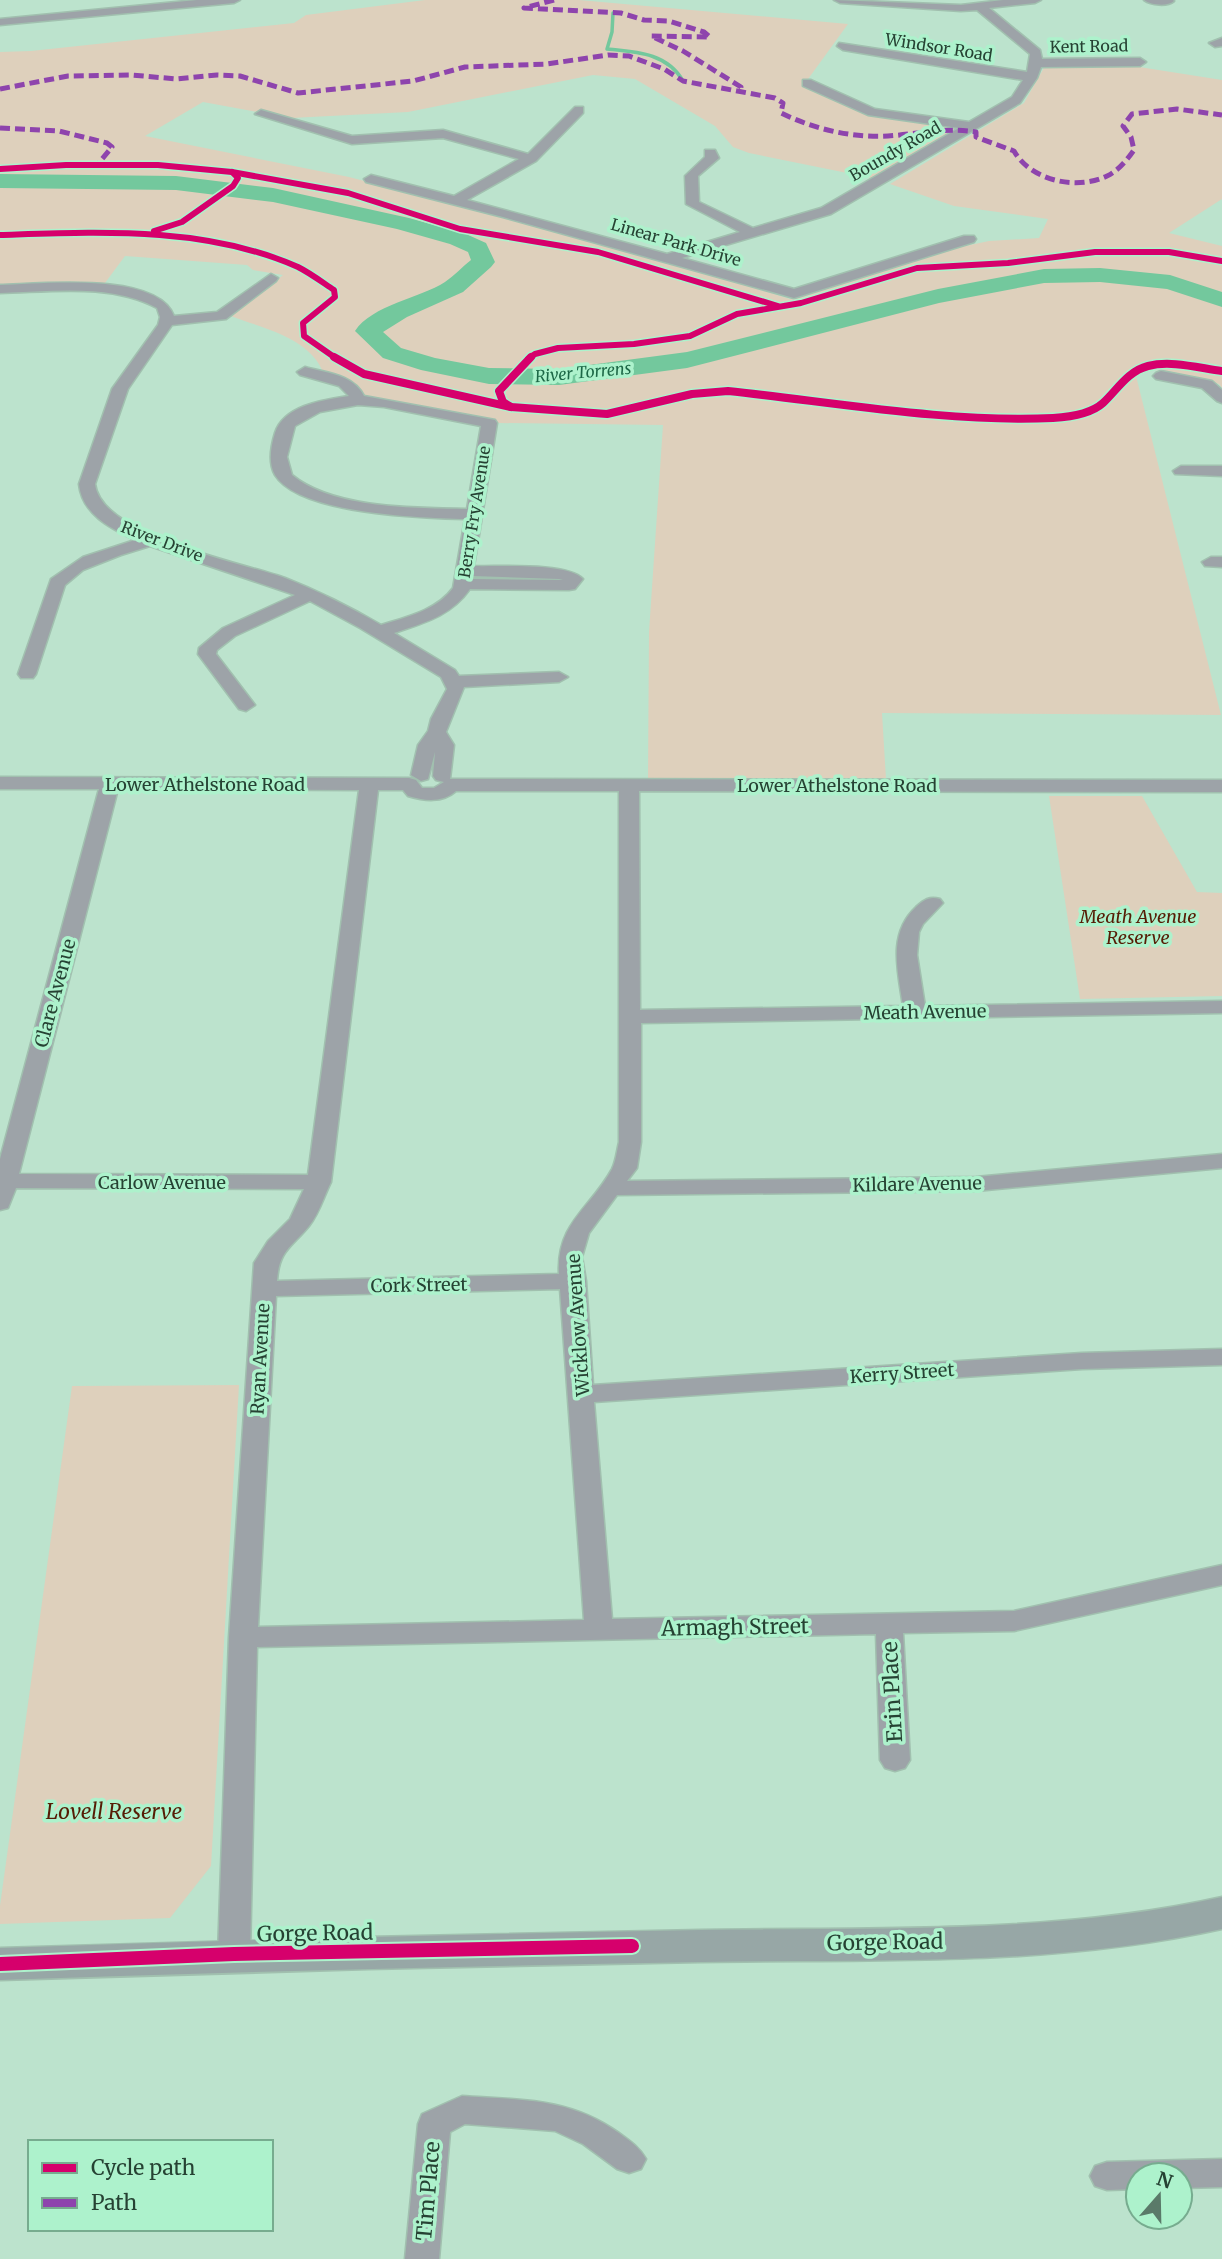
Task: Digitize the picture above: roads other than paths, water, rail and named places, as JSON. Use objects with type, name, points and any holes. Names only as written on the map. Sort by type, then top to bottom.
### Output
[{"type":"main road","name":"Gorge Road","points":[[0,1964],[234,1954],[1007,1941],[1159,1927],[1222,1913]]},
{"type":"street","points":[[0,22],[233,0]]},
{"type":"street","points":[[840,0],[931,8],[982,8],[1035,0]]},
{"type":"street","points":[[1150,0],[1168,1]]},
{"type":"street","points":[[982,8],[1036,53],[1037,62]]},
{"type":"street","name":"Windsor Road","points":[[843,46],[1031,78]]},
{"type":"street","name":"Kent Road","points":[[1037,62],[1140,62]]},
{"type":"street","name":"Boundy Road","points":[[669,258],[826,211],[1016,100],[1031,78],[1037,62]]},
{"type":"street","points":[[807,83],[850,104],[872,111],[971,126]]},
{"type":"street","points":[[455,201],[531,158],[579,110]]},
{"type":"street","points":[[261,114],[352,140],[443,134],[461,137],[501,152],[531,158]]},
{"type":"street","points":[[710,153],[712,158],[692,172],[689,180],[693,204],[752,233]]},
{"type":"street","name":"Linear Park Drive","points":[[371,179],[669,258],[793,294],[970,239]]},
{"type":"street","points":[[0,289],[126,292],[157,302],[166,312],[166,321],[221,316],[271,278]]},
{"type":"street","name":"River Drive","points":[[166,321],[120,388],[87,484],[87,496],[97,510],[126,529],[153,540],[280,582],[309,595],[379,632],[449,674],[455,682]]},
{"type":"street","points":[[305,372],[350,386],[357,394],[358,400],[322,407],[290,421],[285,428],[277,461],[286,480],[311,492],[393,511],[472,514]]},
{"type":"street","points":[[1161,376],[1207,384],[1222,398]]},
{"type":"street","name":"Berry Fry Avenue","points":[[358,400],[384,402],[489,423],[463,577],[457,596],[442,608],[379,632]]},
{"type":"street","points":[[1181,471],[1222,471]]},
{"type":"street","points":[[27,674],[57,583],[65,574],[88,562],[153,540]]},
{"type":"street","points":[[562,573],[573,579],[569,585],[558,586],[463,577],[562,573]]},
{"type":"street","points":[[247,705],[207,654],[208,648],[229,632],[309,595]]},
{"type":"street","points":[[415,779],[428,745],[437,732],[440,719],[456,689],[455,682],[559,677]]},
{"type":"street","points":[[437,732],[444,745],[447,780]]},
{"type":"street","name":"Lower Athelstone Road","points":[[0,783],[369,784],[415,779],[415,792],[429,794],[445,791],[447,780],[629,785],[1222,786]]},
{"type":"street","name":"Clare Avenue","points":[[3,1192],[110,783]]},
{"type":"street","name":"Ryan Avenue","points":[[234,1954],[243,1637],[266,1263],[275,1246],[300,1222],[319,1182],[369,784]]},
{"type":"street","name":"Wicklow Avenue","points":[[599,1629],[583,1394],[570,1257],[577,1232],[625,1168],[630,1142],[629,785]]},
{"type":"street","points":[[915,1012],[907,948],[909,932],[915,920],[933,902]]},
{"type":"street","name":"Meath Avenue","points":[[629,1017],[1222,1007]]},
{"type":"street","name":"Kildare Avenue","points":[[611,1188],[976,1184],[1222,1161]]},
{"type":"street","name":"Carlow Avenue","points":[[3,1192],[319,1182]]},
{"type":"street","name":"Cork Street","points":[[264,1289],[574,1281]]},
{"type":"street","name":"Kerry Street","points":[[583,1394],[1082,1361],[1222,1357]]},
{"type":"street","name":"Armagh Street","points":[[243,1637],[1014,1621],[1222,1576]]},
{"type":"street","name":"Erin Place","points":[[888,1624],[895,1760]]},
{"type":"street","name":"Tim Place","points":[[422,2259],[434,2124],[462,2110],[558,2117],[594,2134],[629,2159]]},
{"type":"street","points":[[1194,2174],[1222,2173]]},
{"type":"waterway","points":[[613,13],[612,32],[607,49],[640,53],[660,59],[683,81]]},
{"type":"waterway","name":"River Torrens","points":[[0,181],[176,183],[273,195],[401,223],[458,239],[478,248],[483,262],[454,287],[398,312],[367,331],[392,353],[430,365],[489,376],[559,377],[687,360],[938,296],[1044,276],[1100,275],[1170,282],[1222,300]]},
{"type":"park label","name":"Meath Avenue Reserve","points":[[1138,926]]},
{"type":"park label","name":"Lovell Reserve","points":[[114,1811]]}]
